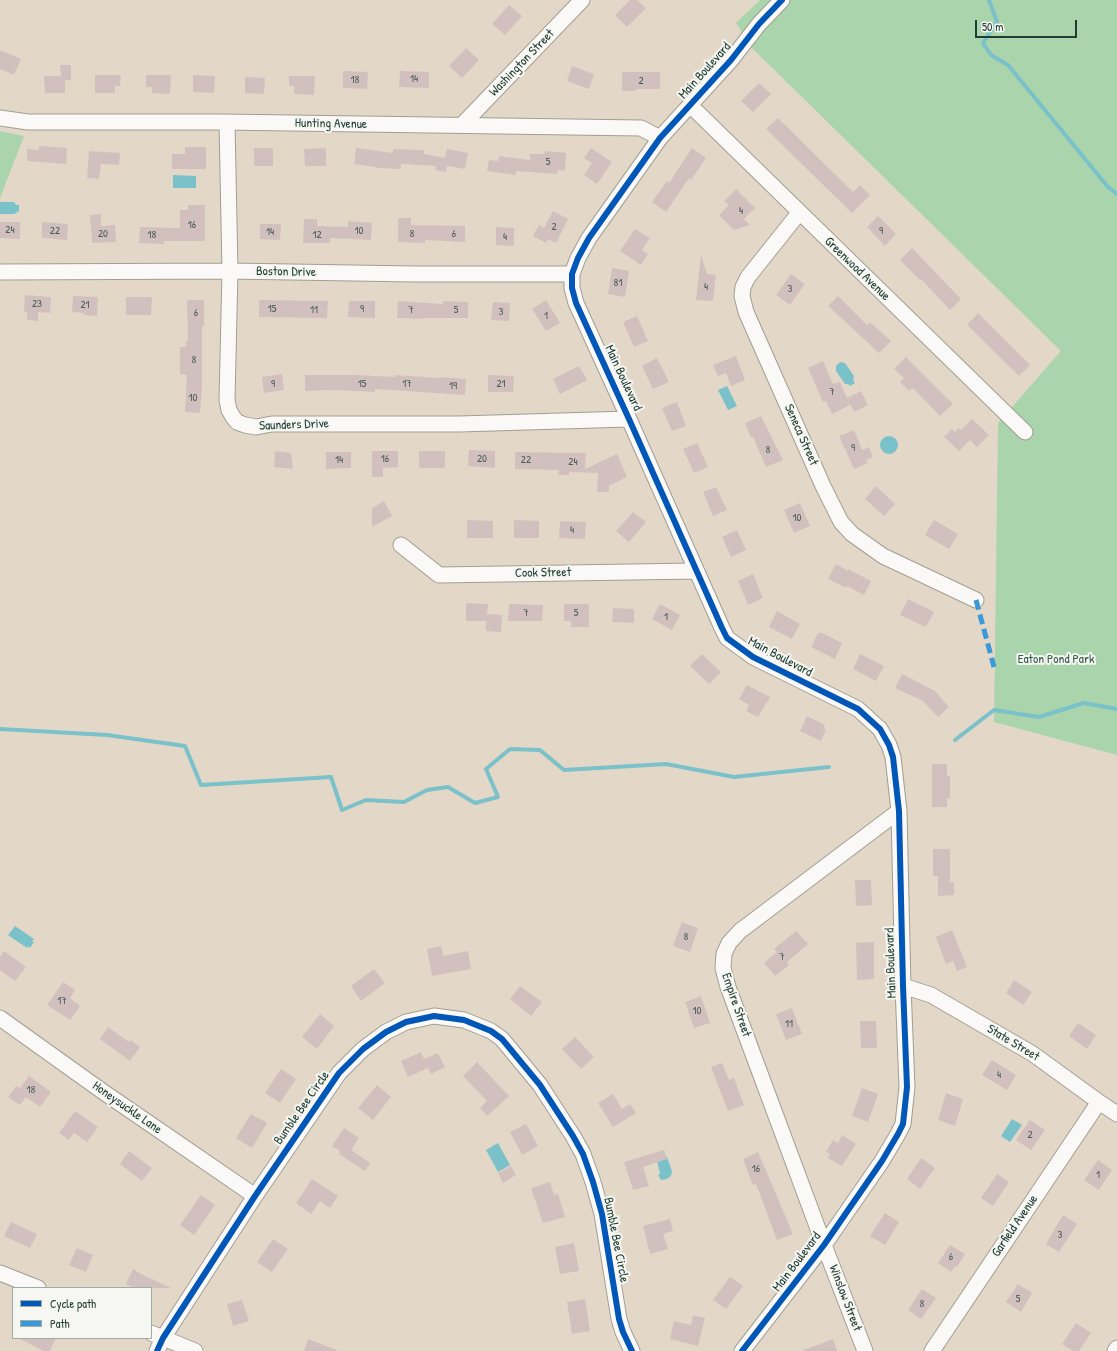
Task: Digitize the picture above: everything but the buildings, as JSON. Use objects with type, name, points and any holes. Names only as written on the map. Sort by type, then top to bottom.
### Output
[{"type":"street","name":"Washington Street","points":[[462,125],[582,0]]},
{"type":"street","name":"Main Boulevard","points":[[742,1351],[824,1245],[882,1161],[903,1124],[907,1087],[899,811],[893,757],[889,745],[880,729],[856,708],[753,657],[727,638],[576,303],[572,288],[572,274],[578,258],[589,238],[660,138],[731,60],[759,24],[782,0]]},
{"type":"street","name":"Greenwood Avenue","points":[[690,105],[1025,432]]},
{"type":"street","name":"Hunting Avenue","points":[[0,118],[28,122],[462,125],[641,128],[660,138]]},
{"type":"street","name":"Saunders Drive","points":[[227,123],[230,271],[227,400],[229,410],[237,422],[256,427],[272,424],[459,424],[629,419]]},
{"type":"street","name":"Seneca Street","points":[[799,213],[748,277],[743,288],[742,296],[746,312],[823,486],[841,522],[852,534],[883,556],[976,600]]},
{"type":"street","name":"Boston Drive","points":[[0,272],[230,271],[408,274],[572,274]]},
{"type":"street","name":"Cook Street","points":[[401,544],[439,575],[696,571]]},
{"type":"street","name":"Empire Street","points":[[824,1245],[728,987],[723,968],[724,954],[729,943],[740,931],[899,811]]},
{"type":"street","name":"State Street","points":[[903,986],[931,995],[1034,1054],[1117,1114]]},
{"type":"street","name":"Bumble Bee Circle","points":[[157,1341],[339,1073],[363,1049],[386,1032],[406,1022],[434,1016],[464,1020],[491,1031],[502,1039],[540,1085],[573,1136],[583,1154],[602,1214],[619,1319],[632,1351]]},
{"type":"street","name":"Honeysuckle Lane","points":[[0,1018],[102,1091],[255,1196]]},
{"type":"street","name":"Garfield Avenue","points":[[932,1351],[1099,1102]]},
{"type":"street","name":"Winslow Street","points":[[824,1245],[865,1351]]},
{"type":"street","points":[[0,1273],[35,1287]]},
{"type":"street","points":[[157,1341],[195,1351]]},
{"type":"green space","name":"Eaton Pond Park","points":[[760,0],[1117,0],[1117,755],[994,722],[998,423],[1061,351],[751,47],[736,23]]},
{"type":"green space","points":[[0,131],[24,136],[0,198]]},
{"type":"water","points":[[173,175],[196,176],[196,188],[173,188]]},
{"type":"water","points":[[0,202],[14,202],[16,205],[19,205],[19,211],[14,214],[0,214]]},
{"type":"water","points":[[840,362],[845,363],[854,376],[853,380],[855,383],[850,386],[845,384],[836,371],[836,366]]},
{"type":"water","points":[[727,386],[737,406],[728,410],[718,390]]},
{"type":"water","points":[[889,436],[895,439],[898,445],[895,451],[889,454],[883,451],[880,445],[883,439]]},
{"type":"water","points":[[15,926],[34,939],[32,941],[34,942],[30,948],[28,946],[27,948],[8,935]]},
{"type":"water","points":[[1012,1119],[1022,1125],[1010,1142],[1001,1136]]},
{"type":"water","points":[[498,1143],[510,1165],[498,1172],[486,1150]]},
{"type":"water","points":[[663,1155],[667,1157],[672,1171],[671,1176],[667,1179],[661,1180],[658,1175],[660,1174],[657,1160]]},
{"type":"waterway","points":[[989,0],[997,22],[983,43],[991,55],[1008,65],[1108,187],[1117,194]]},
{"type":"waterway","points":[[955,740],[994,710],[1039,717],[1084,703],[1117,709]]},
{"type":"waterway","points":[[0,729],[107,735],[185,746],[201,785],[331,777],[342,810],[366,800],[404,802],[427,790],[448,787],[475,803],[498,797],[486,769],[510,749],[540,750],[564,770],[666,764],[734,777],[829,767]]},
{"type":"marked path","points":[[976,600],[994,667]]},
{"type":"cycle path","points":[[742,1351],[824,1245],[882,1161],[903,1124],[907,1087],[899,811],[893,757],[889,745],[880,729],[858,709],[753,657],[727,638],[576,303],[572,288],[572,274],[578,258],[589,238],[660,138],[731,60],[759,24],[782,0]]},
{"type":"cycle path","points":[[157,1351],[163,1338],[255,1196],[339,1073],[363,1049],[386,1032],[406,1022],[434,1016],[464,1020],[491,1031],[502,1039],[540,1085],[573,1136],[583,1154],[602,1214],[619,1319],[632,1351]]}]
